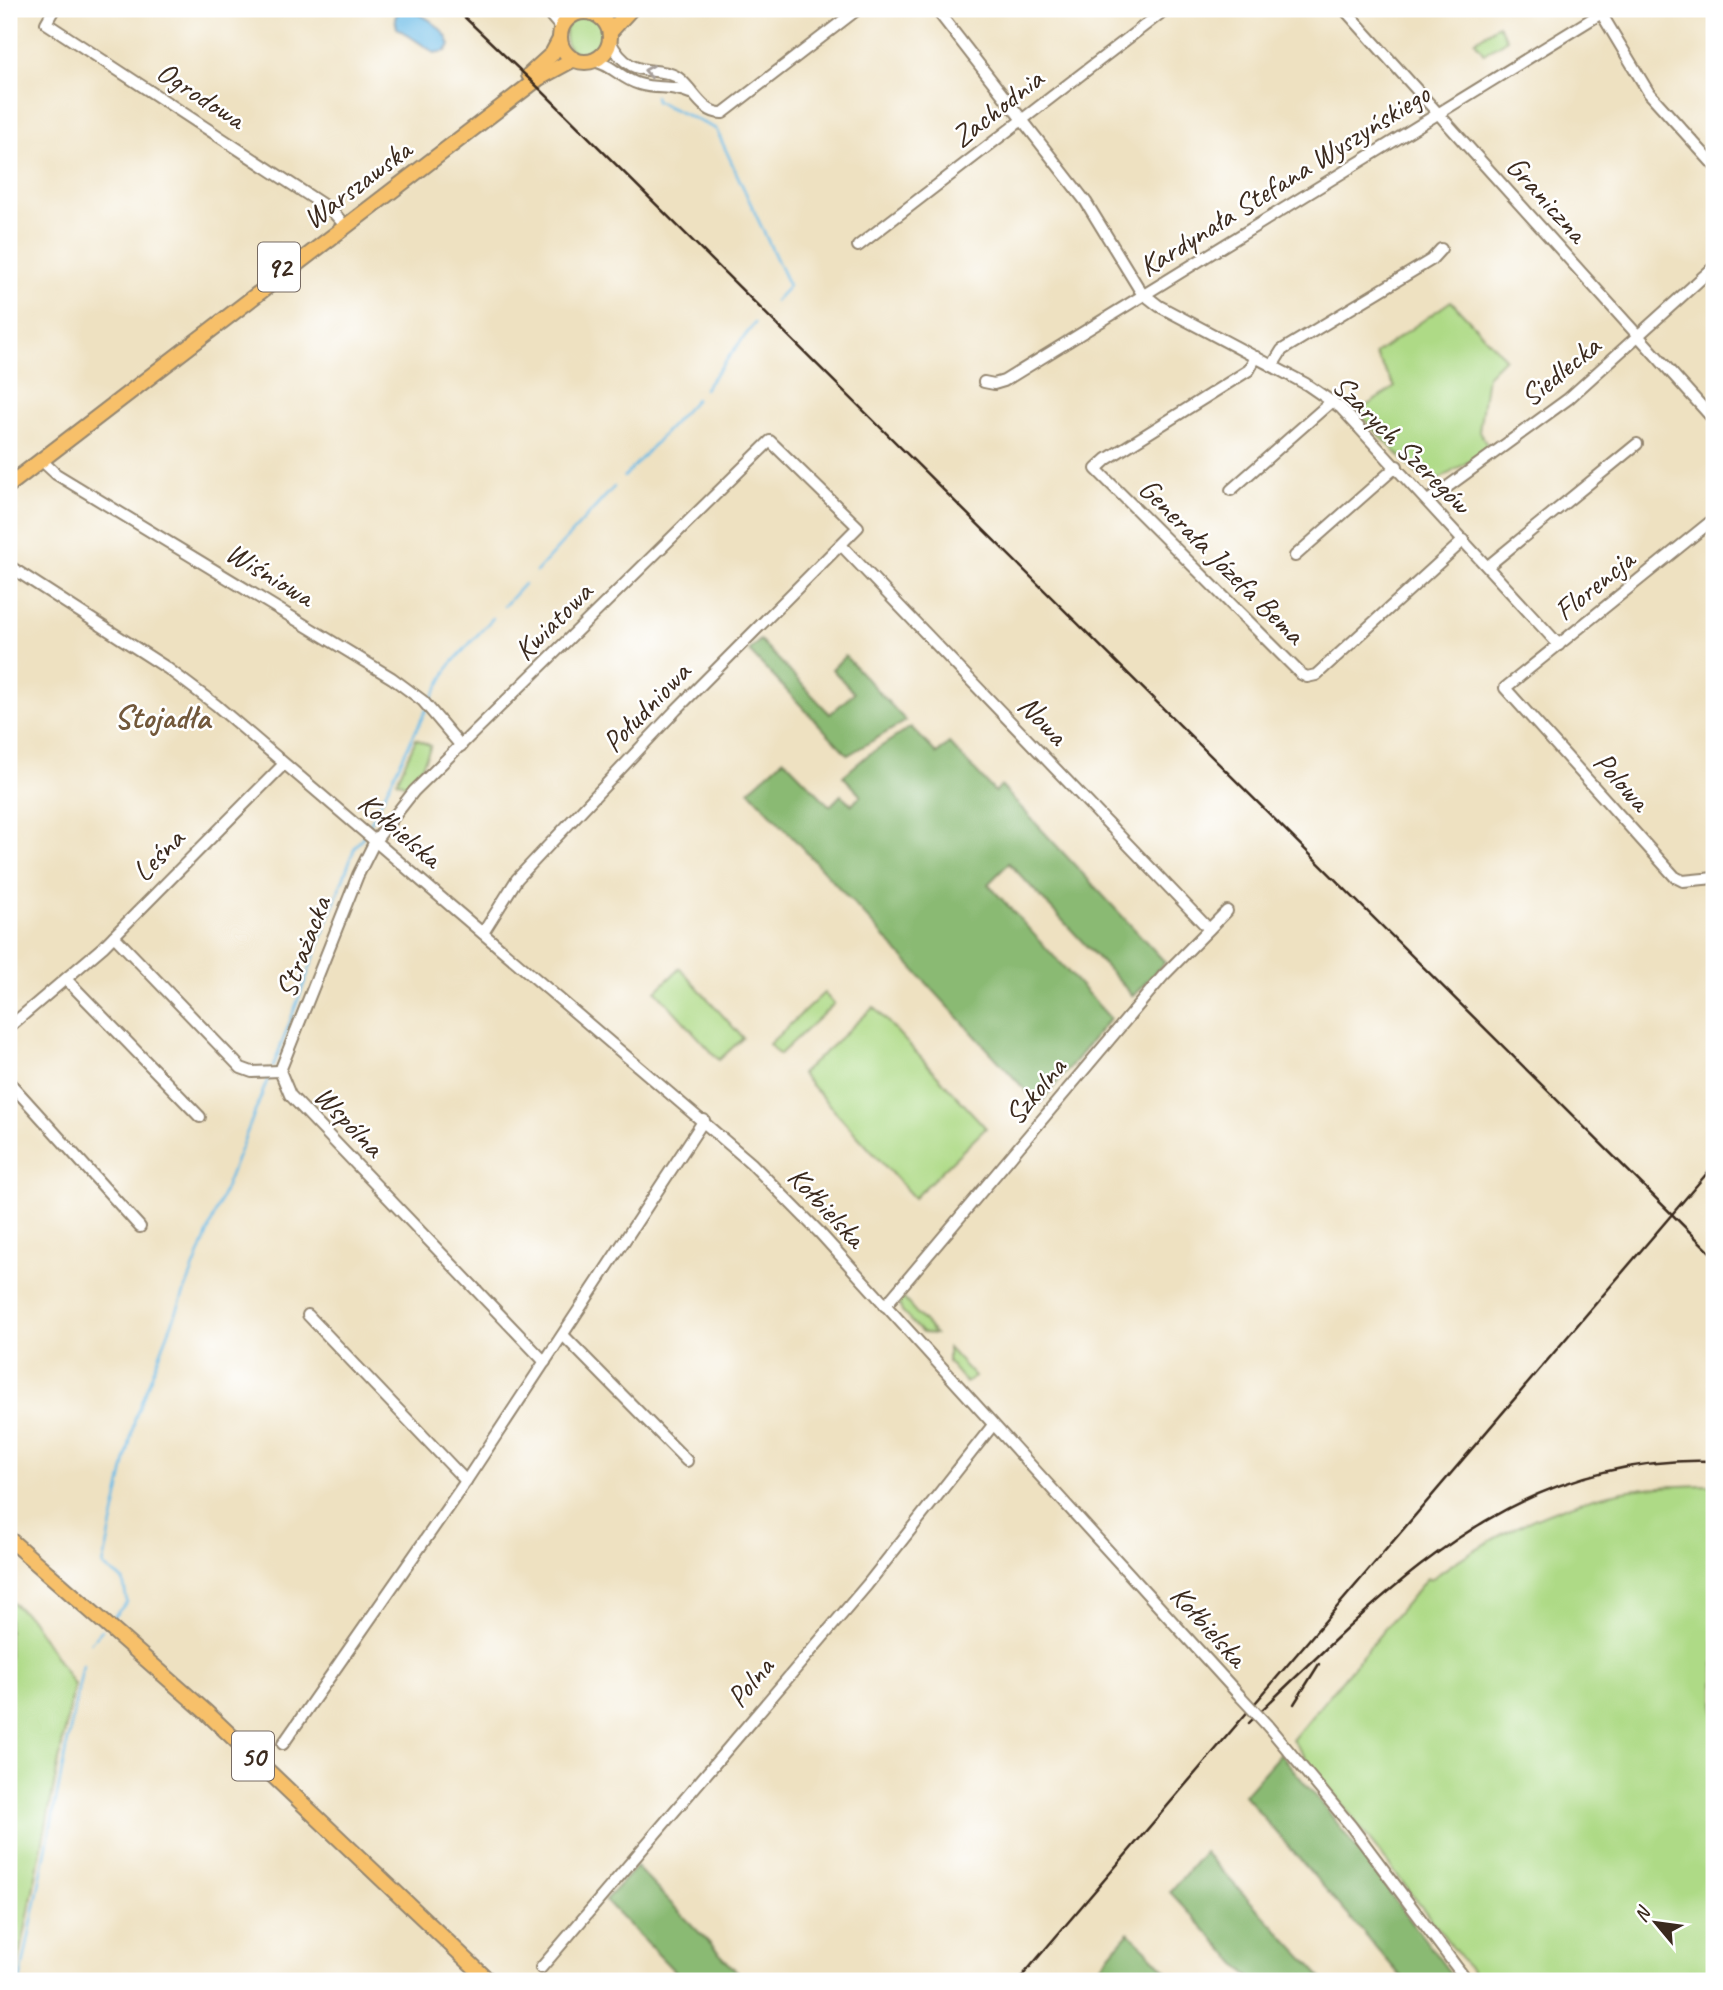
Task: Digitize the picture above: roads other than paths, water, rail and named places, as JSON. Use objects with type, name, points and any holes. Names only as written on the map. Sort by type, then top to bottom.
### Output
[{"type":"main road","name":"92","points":[[561,34],[569,12],[595,13],[611,9]]},
{"type":"main road","points":[[561,34],[565,52],[573,59],[593,61],[606,52],[610,37],[631,9]]},
{"type":"main road","points":[[595,13],[606,23],[610,37]]},
{"type":"main road","name":"Warszawska","points":[[9,475],[536,69],[552,54],[561,34]]},
{"type":"main road","name":"Warszawska","points":[[9,485],[539,78],[573,59]]},
{"type":"main road","name":"50","points":[[9,1539],[206,1712],[489,1981]]},
{"type":"street","name":"Ogrodowa","points":[[54,9],[46,23],[331,209],[340,220]]},
{"type":"street","points":[[545,9],[561,34]]},
{"type":"street","points":[[610,37],[618,54],[636,68],[678,78],[713,113],[723,113],[859,9]]},
{"type":"street","points":[[936,9],[1086,202],[1141,292],[1146,295]]},
{"type":"street","name":"Zachodnia","points":[[859,247],[1166,9]]},
{"type":"street","name":"Graniczna","points":[[1344,9],[1714,420]]},
{"type":"street","points":[[1604,11],[1649,93],[1714,165]]},
{"type":"street","name":"Kardynała Stefana Wyszyńskiego","points":[[984,382],[993,384],[1004,381],[1604,11]]},
{"type":"street","points":[[593,61],[608,65],[639,84],[675,86],[692,94]]},
{"type":"street","points":[[1272,366],[1282,350],[1431,260],[1441,249]]},
{"type":"street","name":"Siedlecka","points":[[1428,501],[1568,399],[1714,267]]},
{"type":"street","name":"Szarych Szeregów","points":[[1146,295],[1159,306],[1332,401],[1397,466],[1559,645]]},
{"type":"street","name":"Generała Józefa Bema","points":[[1256,357],[1249,370],[1107,459],[1096,469],[1301,674],[1307,677],[1316,675],[1464,540]]},
{"type":"street","points":[[1231,490],[1332,401]]},
{"type":"street","name":"Kwiatowa","points":[[369,836],[770,441],[858,527]]},
{"type":"street","points":[[1488,566],[1637,444]]},
{"type":"street","name":"Wiśniowa","points":[[41,460],[56,474],[340,644],[427,705],[461,746]]},
{"type":"street","points":[[1294,556],[1397,466]]},
{"type":"street","name":"Florencja","points":[[1504,688],[1714,519]]},
{"type":"street","name":"Południowa","points":[[484,933],[517,878],[676,710],[858,527]]},
{"type":"street","name":"Nowa","points":[[841,545],[1209,929]]},
{"type":"street","name":"Kołbielska","points":[[9,566],[167,668],[704,1120],[795,1207],[1240,1696],[1351,1826],[1467,1981]]},
{"type":"street","name":"Kołbielska","points":[[12,576],[36,585]]},
{"type":"street","name":"Polowa","points":[[1504,688],[1675,877],[1683,881],[1714,878]]},
{"type":"street","name":"Leśna","points":[[9,1027],[114,936],[284,764]]},
{"type":"street","name":"Strażacka","points":[[275,1071],[358,875],[369,836]]},
{"type":"street","name":"Szkolna","points":[[885,1306],[1163,976],[1227,911]]},
{"type":"street","points":[[114,936],[241,1068],[251,1073],[275,1071]]},
{"type":"street","points":[[66,979],[200,1117]]},
{"type":"street","name":"Wspólna","points":[[275,1071],[290,1095],[545,1362]]},
{"type":"street","points":[[9,1082],[140,1227]]},
{"type":"street","points":[[283,1744],[467,1481],[704,1120]]},
{"type":"street","points":[[308,1315],[467,1481]]},
{"type":"street","points":[[563,1335],[687,1461]]},
{"type":"street","name":"Polna","points":[[541,1968],[867,1585],[993,1425]]},
{"type":"water","points":[[400,9],[415,12],[437,26],[450,45],[446,51],[435,53],[397,28],[395,18]]},
{"type":"waterway","points":[[655,96],[656,101],[716,129],[789,286],[775,301]]},
{"type":"waterway","points":[[704,389],[755,323]]},
{"type":"waterway","points":[[624,477],[696,399]]},
{"type":"waterway","points":[[536,572],[614,487]]},
{"type":"waterway","points":[[504,606],[524,584]]},
{"type":"waterway","points":[[429,704],[450,665],[493,618]]},
{"type":"waterway","points":[[367,830],[426,710]]},
{"type":"waterway","points":[[273,1067],[355,847],[364,835]]},
{"type":"waterway","points":[[109,1622],[127,1602],[123,1580],[103,1566],[135,1418],[269,1076]]},
{"type":"waterway","points":[[91,1642],[102,1630]]},
{"type":"waterway","points":[[20,1981],[83,1665]]},
{"type":"railway","points":[[456,9],[543,92],[1714,1256]]},
{"type":"railway","points":[[1018,1981],[1714,1165]]},
{"type":"railway","points":[[1249,1723],[1337,1638],[1420,1566],[1463,1535],[1508,1509],[1554,1487],[1604,1472],[1657,1463],[1714,1461]]},
{"type":"railway","points":[[1294,1704],[1319,1664]]},
{"type":"district","name":"Stojadła","points":[[162,717]]}]
